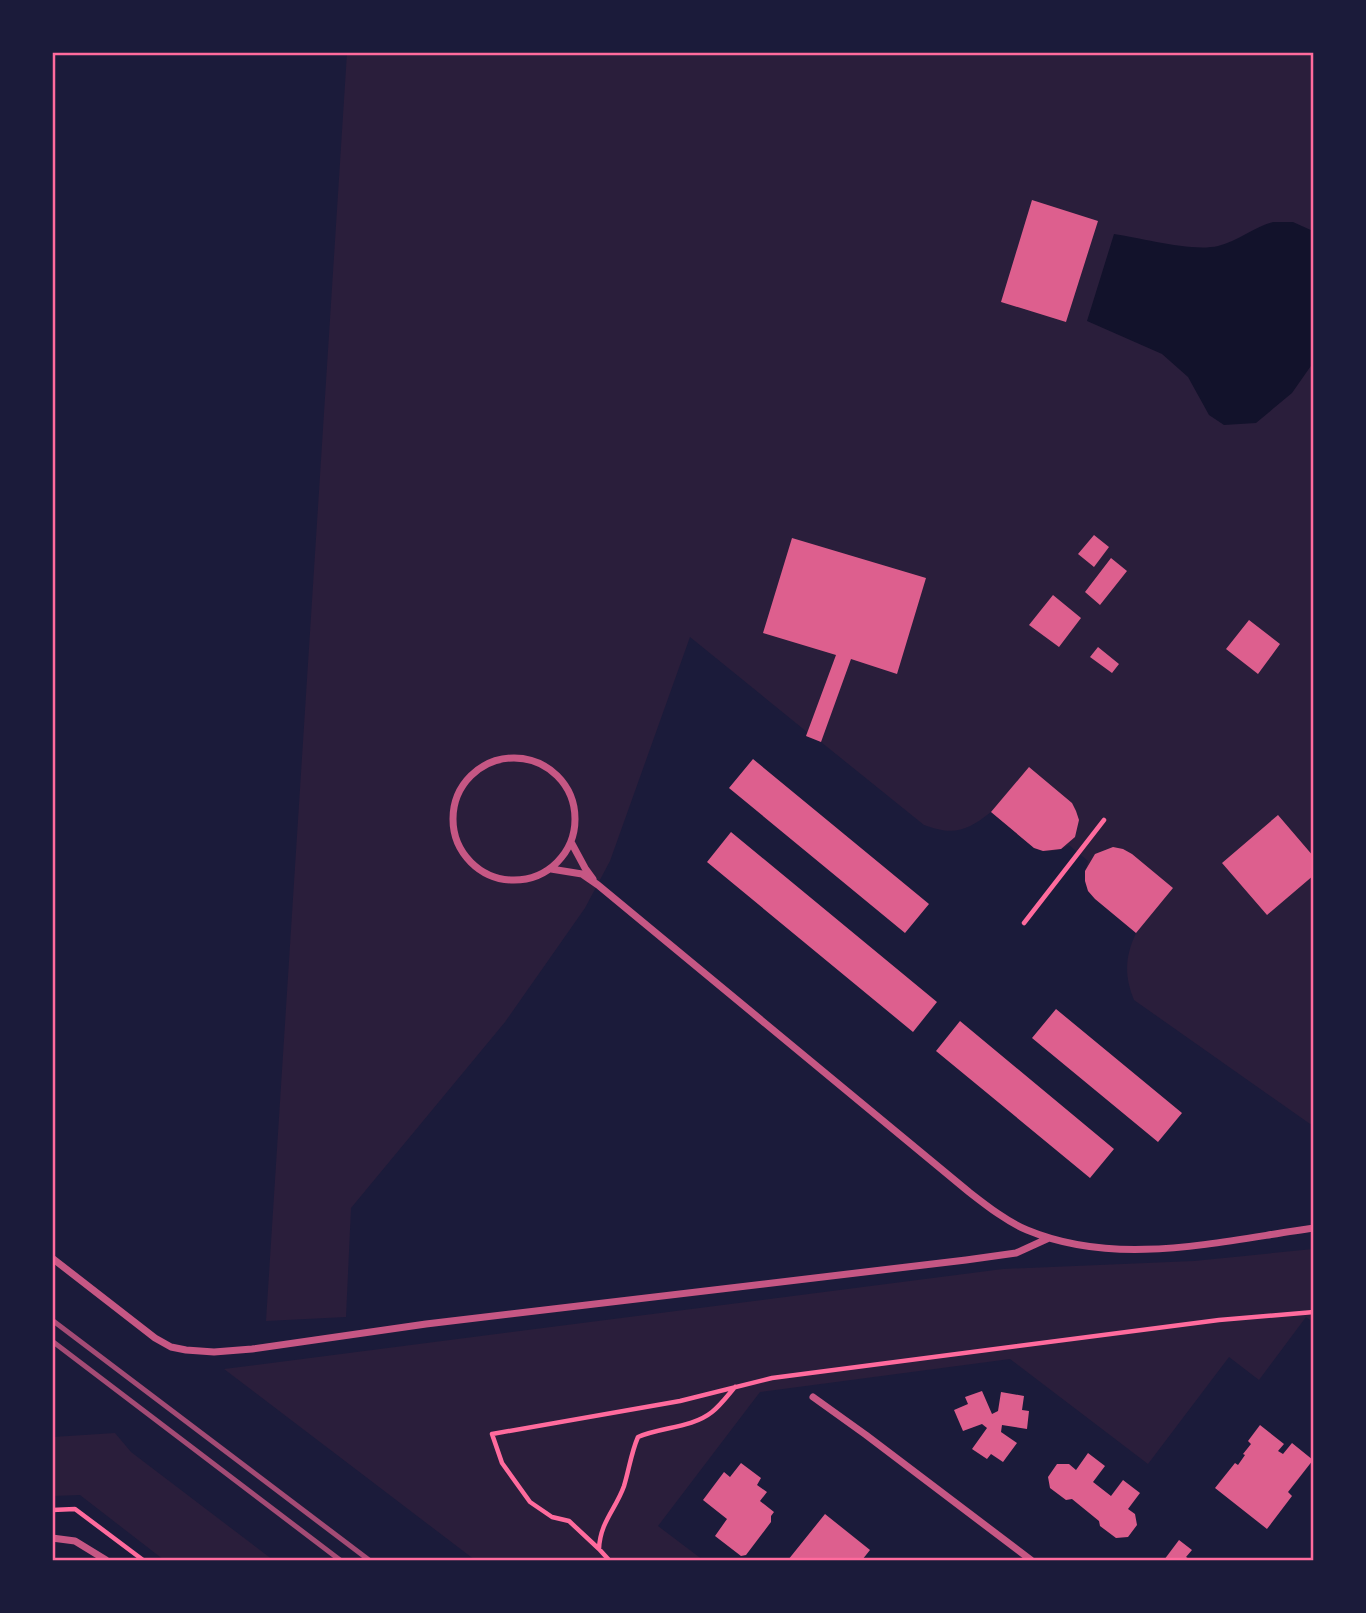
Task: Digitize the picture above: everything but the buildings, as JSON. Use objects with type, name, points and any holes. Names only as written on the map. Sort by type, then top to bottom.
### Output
[{"type":"street","points":[[527,759],[558,776],[568,790],[576,825],[563,857],[551,869],[518,881],[501,880],[470,863],[460,849],[452,815],[456,797],[465,782],[478,770],[493,761],[527,759]]},
{"type":"street","points":[[571,842],[598,885]]},
{"type":"street","points":[[551,869],[582,874],[598,885],[969,1192],[997,1214],[1026,1229],[1073,1245],[1128,1250],[1201,1244],[1314,1228]]},
{"type":"street","points":[[52,1258],[155,1338],[171,1347],[214,1352],[440,1322],[966,1260],[1016,1252],[1049,1238]]},
{"type":"street","points":[[813,1397],[1031,1560]]},
{"type":"street","points":[[52,1538],[75,1541],[106,1560]]},
{"type":"path","points":[[1024,923],[1104,820]]},
{"type":"path","points":[[609,1560],[569,1521],[552,1517],[530,1502],[502,1463],[492,1434],[680,1401],[772,1378],[1219,1320],[1314,1312]]},
{"type":"path","points":[[599,1549],[600,1536],[610,1510],[623,1489],[638,1437],[688,1424],[711,1413],[735,1387]]},
{"type":"path","points":[[52,1510],[75,1509],[143,1560]]},
{"type":"shaded area","points":[[347,53],[1313,53],[1313,1126],[1134,1000],[1127,966],[1136,933],[1088,891],[1085,871],[1088,861],[1069,845],[1052,851],[1034,848],[991,812],[975,824],[960,830],[944,830],[924,825],[821,742],[806,736],[807,732],[690,637],[610,861],[585,908],[505,1022],[351,1208],[346,1317],[266,1321]]},
{"type":"shaded area","points":[[1273,222],[1293,222],[1313,231],[1313,363],[1292,393],[1256,423],[1224,425],[1209,415],[1188,377],[1162,354],[1087,321],[1114,234],[1181,246],[1207,247],[1225,244]]},
{"type":"shaded area","points":[[1313,1249],[1313,1322],[1306,1317],[1259,1380],[1229,1357],[1148,1464],[1010,1359],[760,1392],[658,1526],[703,1560],[475,1560],[224,1369],[1003,1269],[1194,1261]]},
{"type":"shaded area","points":[[115,1433],[131,1452],[273,1560],[164,1560],[80,1495],[53,1496],[53,1437]]},
{"type":"railway","points":[[52,1320],[369,1560]]},
{"type":"railway","points":[[52,1341],[340,1560]]}]
